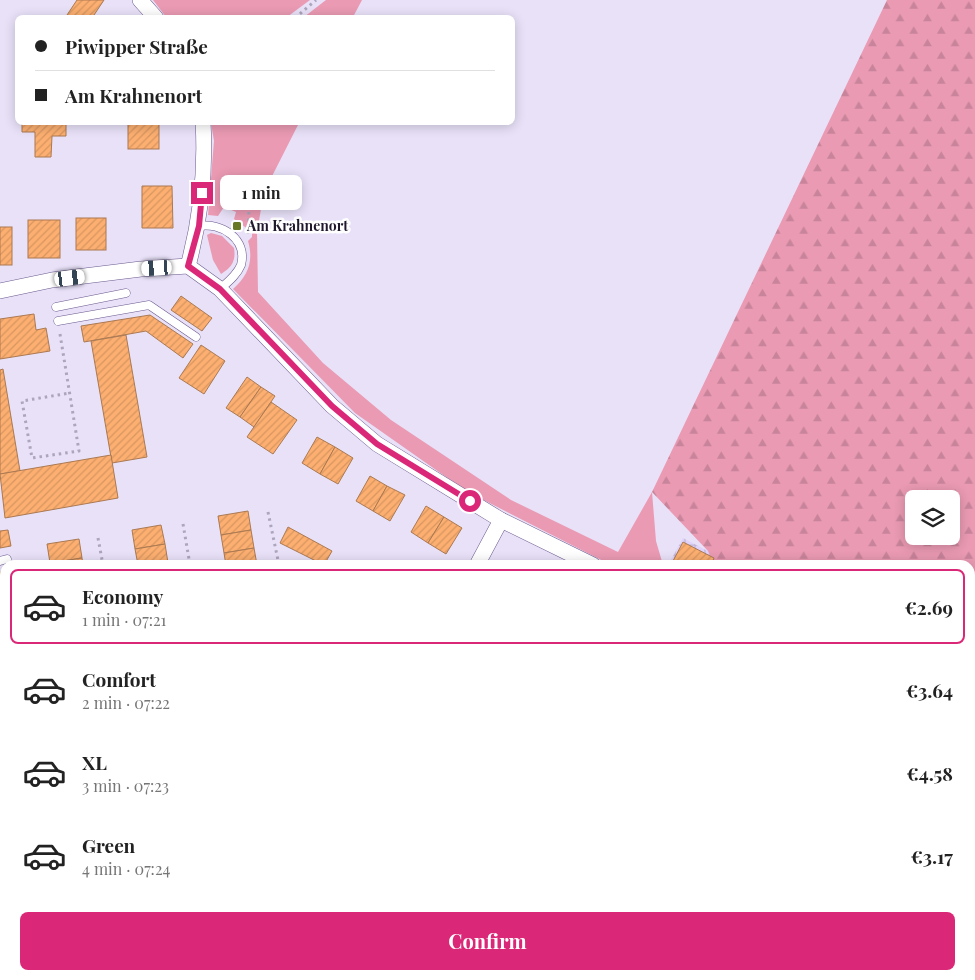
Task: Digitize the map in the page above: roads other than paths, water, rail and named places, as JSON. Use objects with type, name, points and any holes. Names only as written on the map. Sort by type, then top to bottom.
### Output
[{"type":"street","points":[[140,0],[153,15]]},
{"type":"street","points":[[188,266],[199,226],[206,161],[203,125]]},
{"type":"street","points":[[0,292],[52,280],[141,269],[188,266],[220,289],[332,406],[377,444],[501,520],[582,560]]},
{"type":"street","points":[[479,560],[501,520]]},
{"type":"lane","points":[[199,226],[215,225],[222,228],[237,242],[241,264],[236,274],[220,289]]},
{"type":"lane","points":[[56,307],[126,293]]},
{"type":"lane","points":[[58,321],[149,306],[196,336]]},
{"type":"place","name":"Am Krahnenort","points":[[237,226]]}]
